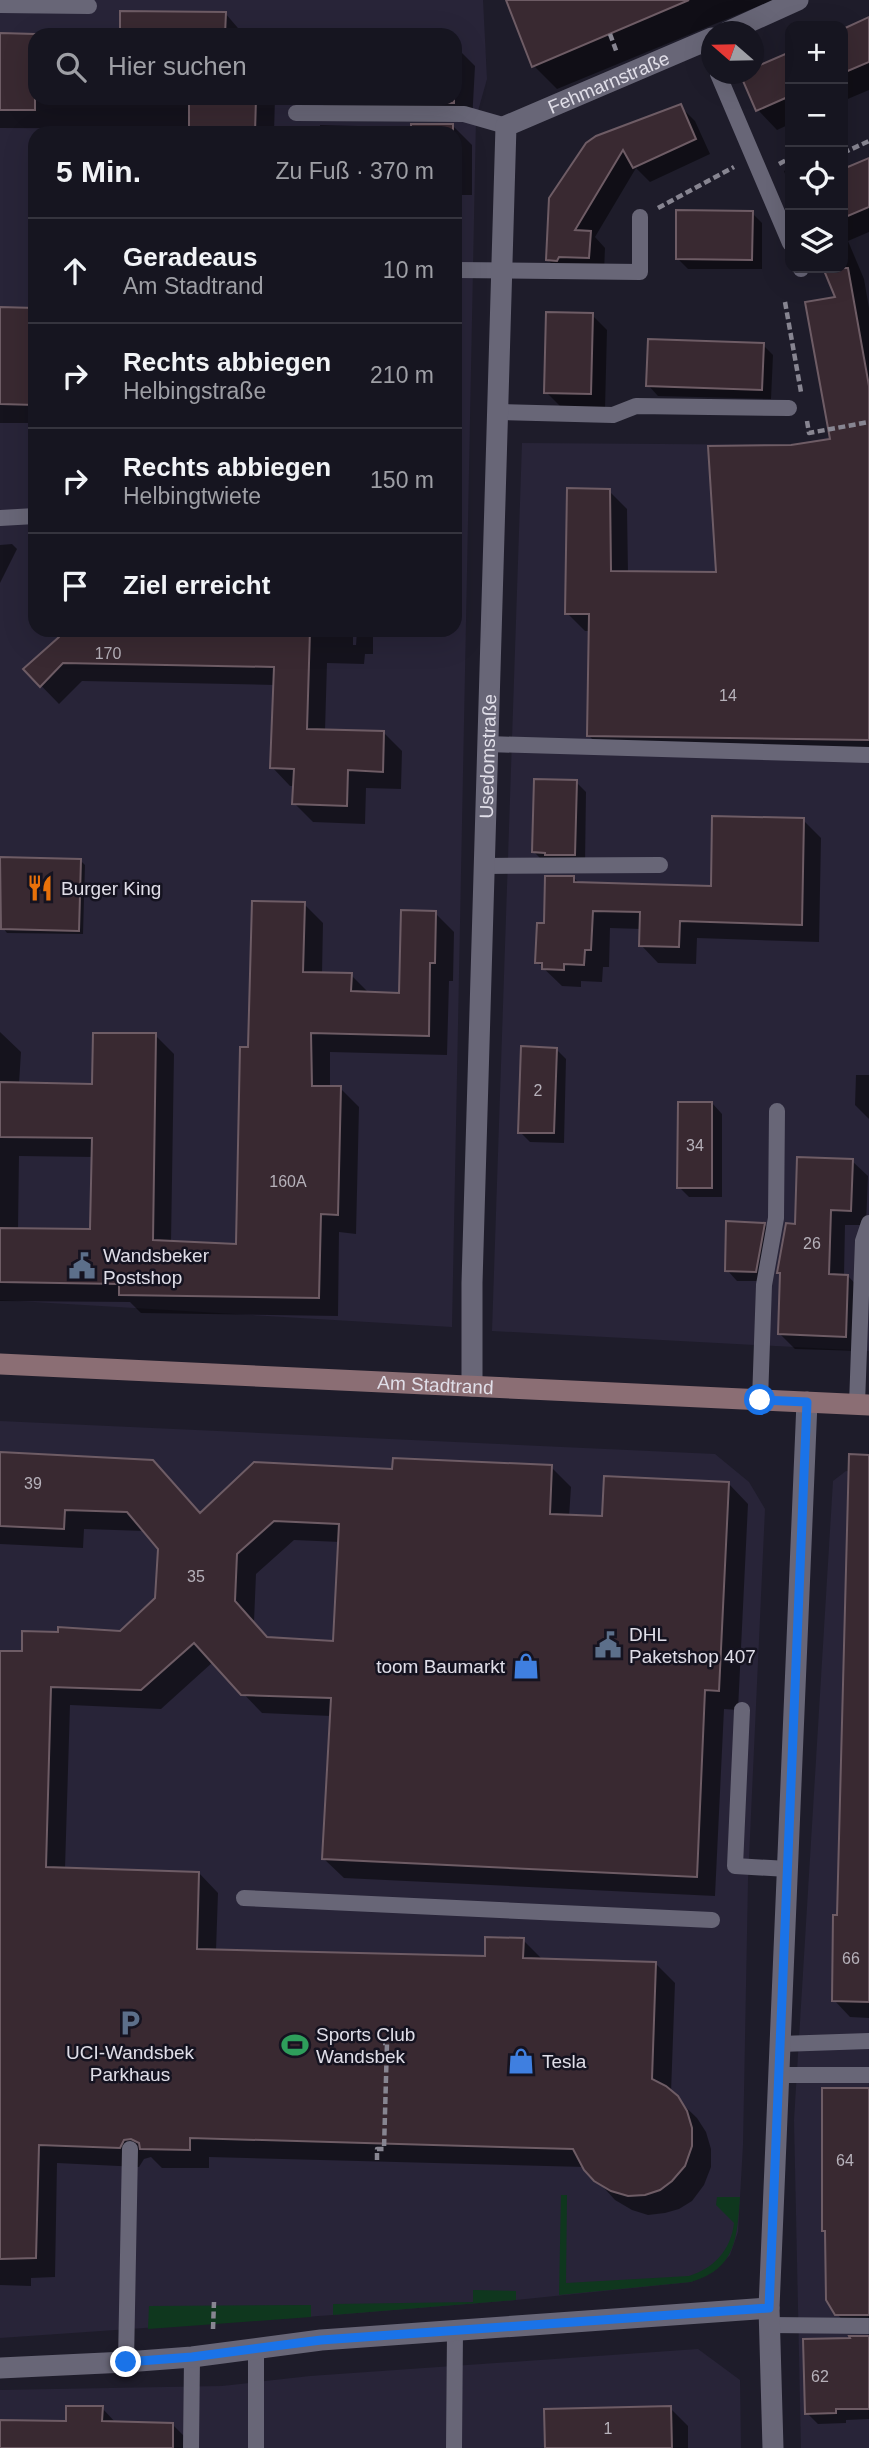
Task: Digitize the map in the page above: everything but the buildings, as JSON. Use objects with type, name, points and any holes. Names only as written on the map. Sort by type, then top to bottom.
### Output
[{"type":"main road","name":"Am Stadtrand","points":[[0,1364],[863,1404]]},
{"type":"street","points":[[751,21],[798,0]]},
{"type":"street","name":"Fehmarnstraße","points":[[506,126],[701,49]]},
{"type":"street","name":"Usedomstraße","points":[[472,1386],[472,1283],[483,866],[506,126]]},
{"type":"street","points":[[773,2448],[770,2317],[807,1402]]},
{"type":"street","points":[[0,2368],[192,2357],[321,2340],[455,2330],[770,2317]]},
{"type":"lane","points":[[0,5],[89,6]]},
{"type":"lane","points":[[722,84],[785,231]]},
{"type":"lane","points":[[296,113],[464,114],[506,126]]},
{"type":"lane","points":[[462,270],[640,272],[640,217]]},
{"type":"lane","points":[[496,412],[613,415],[636,406],[796,406]]},
{"type":"lane","points":[[0,517],[28,516]]},
{"type":"lane","points":[[487,744],[869,755]]},
{"type":"lane","points":[[483,866],[660,865]]},
{"type":"lane","points":[[760,1400],[764,1285],[776,1218],[777,1111]]},
{"type":"lane","points":[[863,1404],[863,1241],[869,1223]]},
{"type":"lane","points":[[742,1710],[735,1866],[788,1869]]},
{"type":"lane","points":[[244,1898],[712,1920]]},
{"type":"lane","points":[[780,2044],[869,2041]]},
{"type":"lane","points":[[779,2075],[869,2075]]},
{"type":"lane","points":[[126,2362],[130,2149]]},
{"type":"lane","points":[[770,2317],[869,2326]]},
{"type":"lane","points":[[454,2448],[455,2330]]},
{"type":"lane","points":[[256,2349],[256,2448]]},
{"type":"lane","points":[[191,2448],[192,2357]]},
{"type":"path","points":[[848,151],[869,142]]},
{"type":"path","points":[[640,217],[737,165]]},
{"type":"path","points":[[785,302],[796,406]]},
{"type":"path","points":[[806,414],[809,433],[869,422]]},
{"type":"path","points":[[377,2160],[377,2148],[384,2149],[387,2043],[383,2043]]},
{"type":"shaded area","points":[[0,0],[483,0],[487,79],[476,118],[452,1327],[0,1300]]},
{"type":"shaded area","points":[[869,429],[869,1351],[492,1331],[522,443],[791,445]]},
{"type":"shaded area","points":[[0,1421],[715,1454],[749,1482],[765,1509],[748,1880],[743,2145],[738,2232],[730,2255],[713,2272],[691,2282],[516,2300],[0,2338]]},
{"type":"shaded area","points":[[846,1471],[869,1472],[869,2448],[801,2448],[794,2120],[833,1481]]},
{"type":"shaded area","points":[[698,2349],[740,2380],[741,2448],[0,2448],[0,2390],[222,2386],[310,2376]]},
{"type":"green space","points":[[561,2195],[567,2195],[566,2283],[689,2276],[707,2268],[725,2249],[734,2223],[716,2205],[717,2197],[740,2197],[735,2238],[731,2250],[717,2269],[691,2282],[559,2295]]},
{"type":"green space","points":[[473,2290],[516,2291],[516,2300],[333,2315],[333,2304],[473,2302]]},
{"type":"green space","points":[[311,2305],[311,2317],[148,2329],[149,2306]]},
{"type":"place","name":"Burger King","points":[[40,888]]},
{"type":"place","name":"Wandsbeker Postshop","points":[[82,1266]]},
{"type":"place","name":"DHL Paketshop 407","points":[[608,1645]]},
{"type":"place","name":"toom Baumarkt","points":[[526,1666]]},
{"type":"place","name":"UCI-Wandsbek Parkhaus","points":[[130,2023]]},
{"type":"place","name":"Sports Club Wandsbek","points":[[295,2045]]},
{"type":"place","name":"Tesla","points":[[521,2061]]},
{"type":"route","points":[[126,2362],[192,2357],[321,2340],[769,2308],[807,1402],[760,1400]]}]
